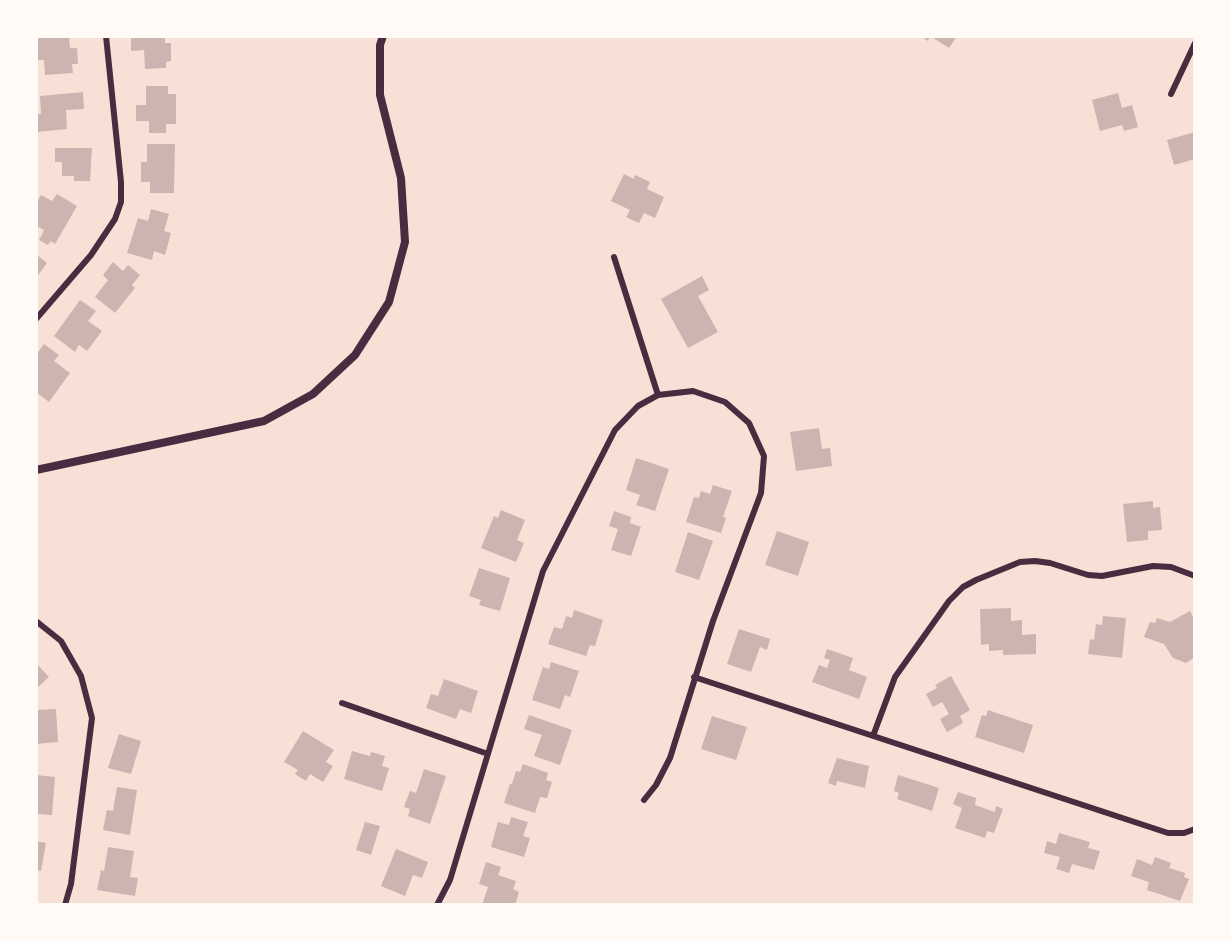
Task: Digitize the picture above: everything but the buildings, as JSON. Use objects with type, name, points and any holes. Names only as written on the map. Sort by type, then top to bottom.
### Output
[{"type":"street","points":[[36,319],[96,248],[115,219],[121,202],[106,36]]},
{"type":"street","points":[[36,470],[264,421],[314,394],[355,355],[389,302],[405,242],[401,178],[380,95],[380,45],[383,36]]},
{"type":"street","points":[[1171,94],[1195,43]]},
{"type":"street","points":[[614,256],[658,395]]},
{"type":"street","points":[[437,905],[450,880],[543,571],[615,430],[638,406],[658,395],[693,391],[725,402],[748,423],[764,456],[761,493],[713,621],[670,758],[656,785],[644,800]]},
{"type":"street","points":[[873,736],[894,677],[949,601],[963,587],[976,580],[1020,562],[1035,561],[1050,563],[1088,575],[1102,576],[1153,566],[1172,567],[1195,576]]},
{"type":"street","points":[[36,621],[61,641],[81,676],[92,718],[71,884],[65,905]]},
{"type":"street","points":[[694,677],[1168,833],[1184,833],[1195,829]]},
{"type":"street","points":[[342,703],[488,754]]}]
